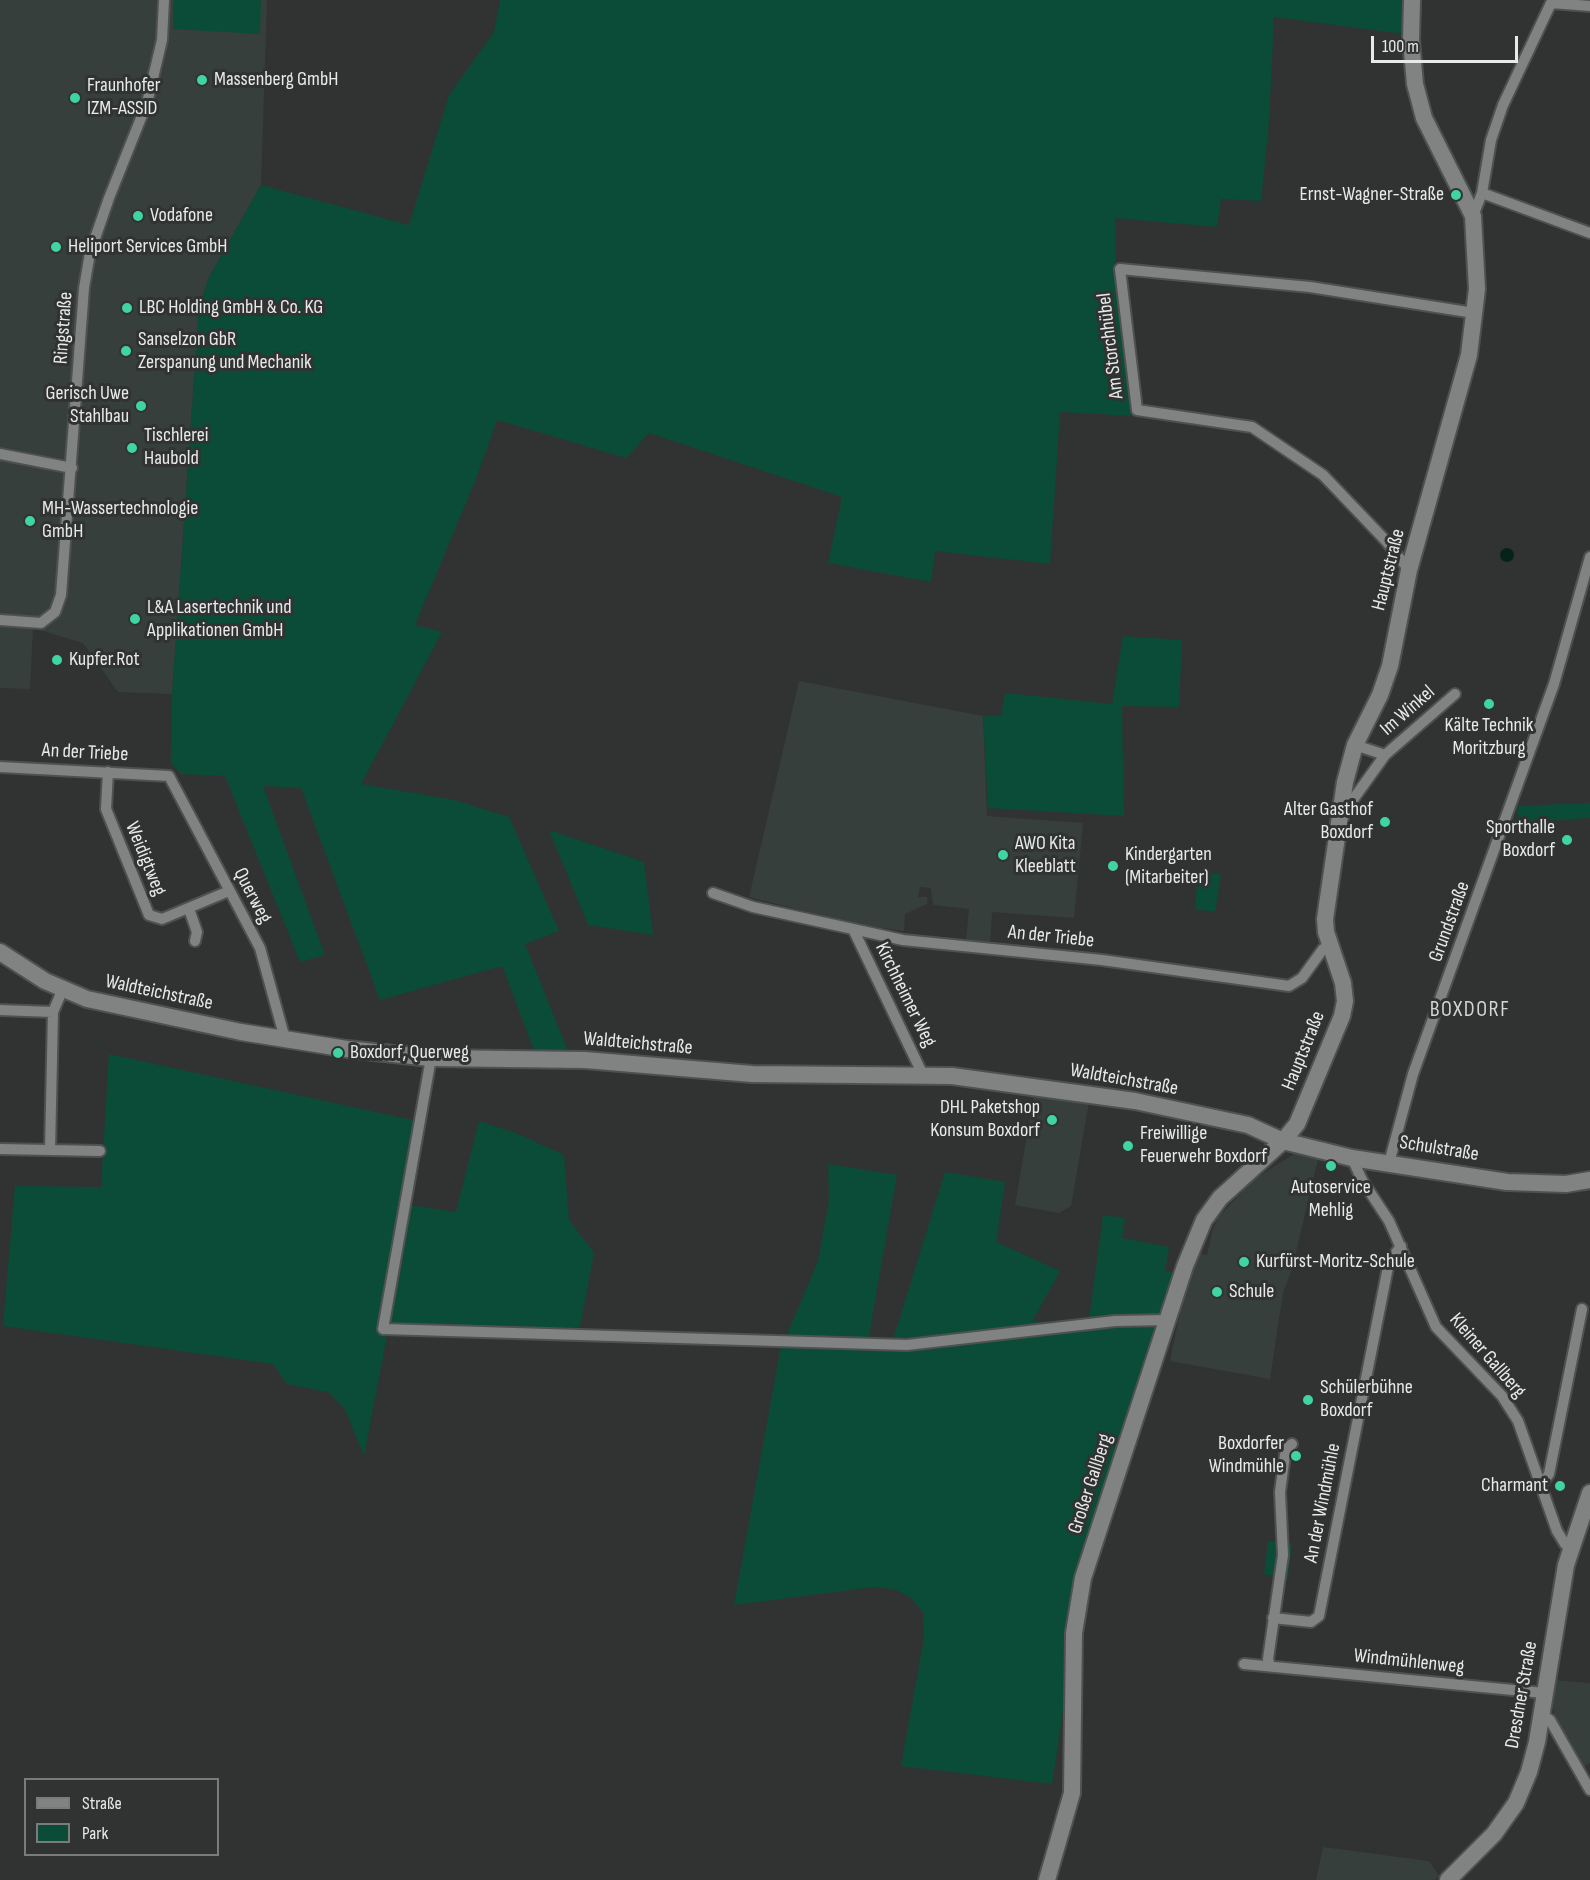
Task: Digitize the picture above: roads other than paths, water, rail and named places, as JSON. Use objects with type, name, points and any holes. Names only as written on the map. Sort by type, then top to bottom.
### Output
[{"type":"street","name":"Ringstraße","points":[[0,620],[41,622],[55,612],[61,595],[84,288],[90,253],[147,103],[162,40],[164,0]]},
{"type":"street","name":"Hauptstraße","points":[[1283,1141],[1297,1124],[1342,1016],[1345,1001],[1342,983],[1330,945],[1325,919],[1349,763],[1355,745],[1386,682],[1409,570],[1469,355],[1474,312],[1478,266],[1473,216],[1424,118],[1415,84],[1411,40],[1412,0]]},
{"type":"street","points":[[1473,216],[1482,193],[1491,140],[1503,105],[1551,3],[1590,6]]},
{"type":"street","points":[[1482,193],[1590,233]]},
{"type":"street","name":"Am Storchhübel","points":[[1409,570],[1386,541],[1323,476],[1252,427],[1137,410],[1120,269],[1310,287],[1474,312]]},
{"type":"street","points":[[0,454],[72,468]]},
{"type":"street","name":"Grundstraße","points":[[1389,1163],[1413,1074],[1554,684],[1590,557]]},
{"type":"street","name":"Im Winkel","points":[[1339,818],[1384,755],[1455,694]]},
{"type":"street","points":[[1355,745],[1384,755]]},
{"type":"street","name":"An der Triebe","points":[[0,767],[169,776]]},
{"type":"street","name":"Weidigtweg","points":[[108,772],[106,809],[148,915],[162,919],[229,891]]},
{"type":"street","name":"Querweg","points":[[169,776],[260,948],[285,1039]]},
{"type":"street","name":"An der Triebe","points":[[713,893],[753,907],[857,932],[903,940],[1102,960],[1289,986],[1302,978],[1323,949],[1330,945]]},
{"type":"street","name":"Weidigtweg","points":[[189,909],[197,932],[195,941]]},
{"type":"street","name":"Kirchheimer Weg","points":[[857,932],[923,1075]]},
{"type":"street","name":"Waldteichstraße","points":[[0,952],[62,991],[112,1006],[285,1039],[383,1054],[431,1058],[585,1060],[752,1074],[923,1075],[1135,1101],[1248,1125],[1283,1141]]},
{"type":"street","points":[[50,1150],[53,1012],[62,991]]},
{"type":"street","points":[[0,1010],[53,1012]]},
{"type":"street","points":[[431,1058],[383,1329],[907,1345],[1115,1321],[1169,1320]]},
{"type":"street","name":"Schulstraße","points":[[1283,1141],[1352,1158],[1507,1182],[1566,1184],[1590,1180]]},
{"type":"street","name":"Großer Gallberg","points":[[1047,1880],[1064,1828],[1073,1785],[1074,1633],[1083,1578],[1185,1266],[1204,1220],[1231,1185],[1283,1141]]},
{"type":"street","points":[[0,1149],[100,1151]]},
{"type":"street","name":"Kleiner Gallberg","points":[[1352,1158],[1362,1180],[1377,1200],[1401,1246],[1436,1327],[1502,1396],[1518,1421],[1557,1531],[1570,1548]]},
{"type":"street","name":"An der Windmühle","points":[[1274,1618],[1311,1622],[1319,1616],[1389,1262],[1401,1246]]},
{"type":"street","points":[[1542,1484],[1549,1474],[1582,1309]]},
{"type":"street","points":[[1269,1666],[1268,1659],[1283,1555],[1280,1491],[1285,1455],[1287,1448],[1292,1444]]},
{"type":"street","name":"Dresdner Straße","points":[[1448,1880],[1494,1834],[1516,1803],[1533,1757],[1570,1548],[1590,1492]]},
{"type":"street","name":"Windmühlenweg","points":[[1244,1664],[1544,1693]]},
{"type":"street","points":[[1542,1714],[1550,1720],[1590,1790]]},
{"type":"place","name":"Massenberg GmbH","points":[[202,80]]},
{"type":"place","name":"Fraunhofer IZM-ASSID","points":[[75,98]]},
{"type":"place","name":"Ernst-Wagner-Straße","points":[[1456,195]]},
{"type":"place","name":"Vodafone","points":[[138,216]]},
{"type":"place","name":"Heliport Services GmbH","points":[[56,247]]},
{"type":"place","name":"LBC Holding GmbH & Co. KG","points":[[127,308]]},
{"type":"place","name":"Sanselzon GbR Zerspanung und Mechanik","points":[[126,351]]},
{"type":"place","name":"Gerisch Uwe Stahlbau","points":[[141,406]]},
{"type":"place","name":"Tischlerei Haubold","points":[[132,448]]},
{"type":"place","name":"MH-Wassertechnologie GmbH","points":[[30,521]]},
{"type":"place","name":"L&A Lasertechnik und Applikationen GmbH","points":[[135,619]]},
{"type":"place","name":"Kupfer.Rot","points":[[57,660]]},
{"type":"place","name":"Kälte Technik Moritzburg","points":[[1489,704]]},
{"type":"place","name":"Alter Gasthof Boxdorf","points":[[1385,822]]},
{"type":"place","name":"Sporthalle Boxdorf","points":[[1567,840]]},
{"type":"place","name":"AWO Kita Kleeblatt","points":[[1003,855]]},
{"type":"place","name":"Kindergarten (Mitarbeiter)","points":[[1113,866]]},
{"type":"place","name":"Boxdorf, Querweg","points":[[338,1053]]},
{"type":"place","name":"DHL Paketshop Konsum Boxdorf","points":[[1052,1120]]},
{"type":"place","name":"Freiwillige Feuerwehr Boxdorf","points":[[1128,1146]]},
{"type":"place","name":"Autoservice Mehlig","points":[[1331,1166]]},
{"type":"place","name":"Kurfürst-Moritz-Schule","points":[[1244,1262]]},
{"type":"place","name":"Schule","points":[[1217,1292]]},
{"type":"place","name":"Schülerbühne Boxdorf","points":[[1308,1400]]},
{"type":"place","name":"Boxdorfer Windmühle","points":[[1296,1456]]},
{"type":"place","name":"Charmant","points":[[1560,1486]]},
{"type":"district","name":"BOXDORF","points":[[1470,1010]]}]
